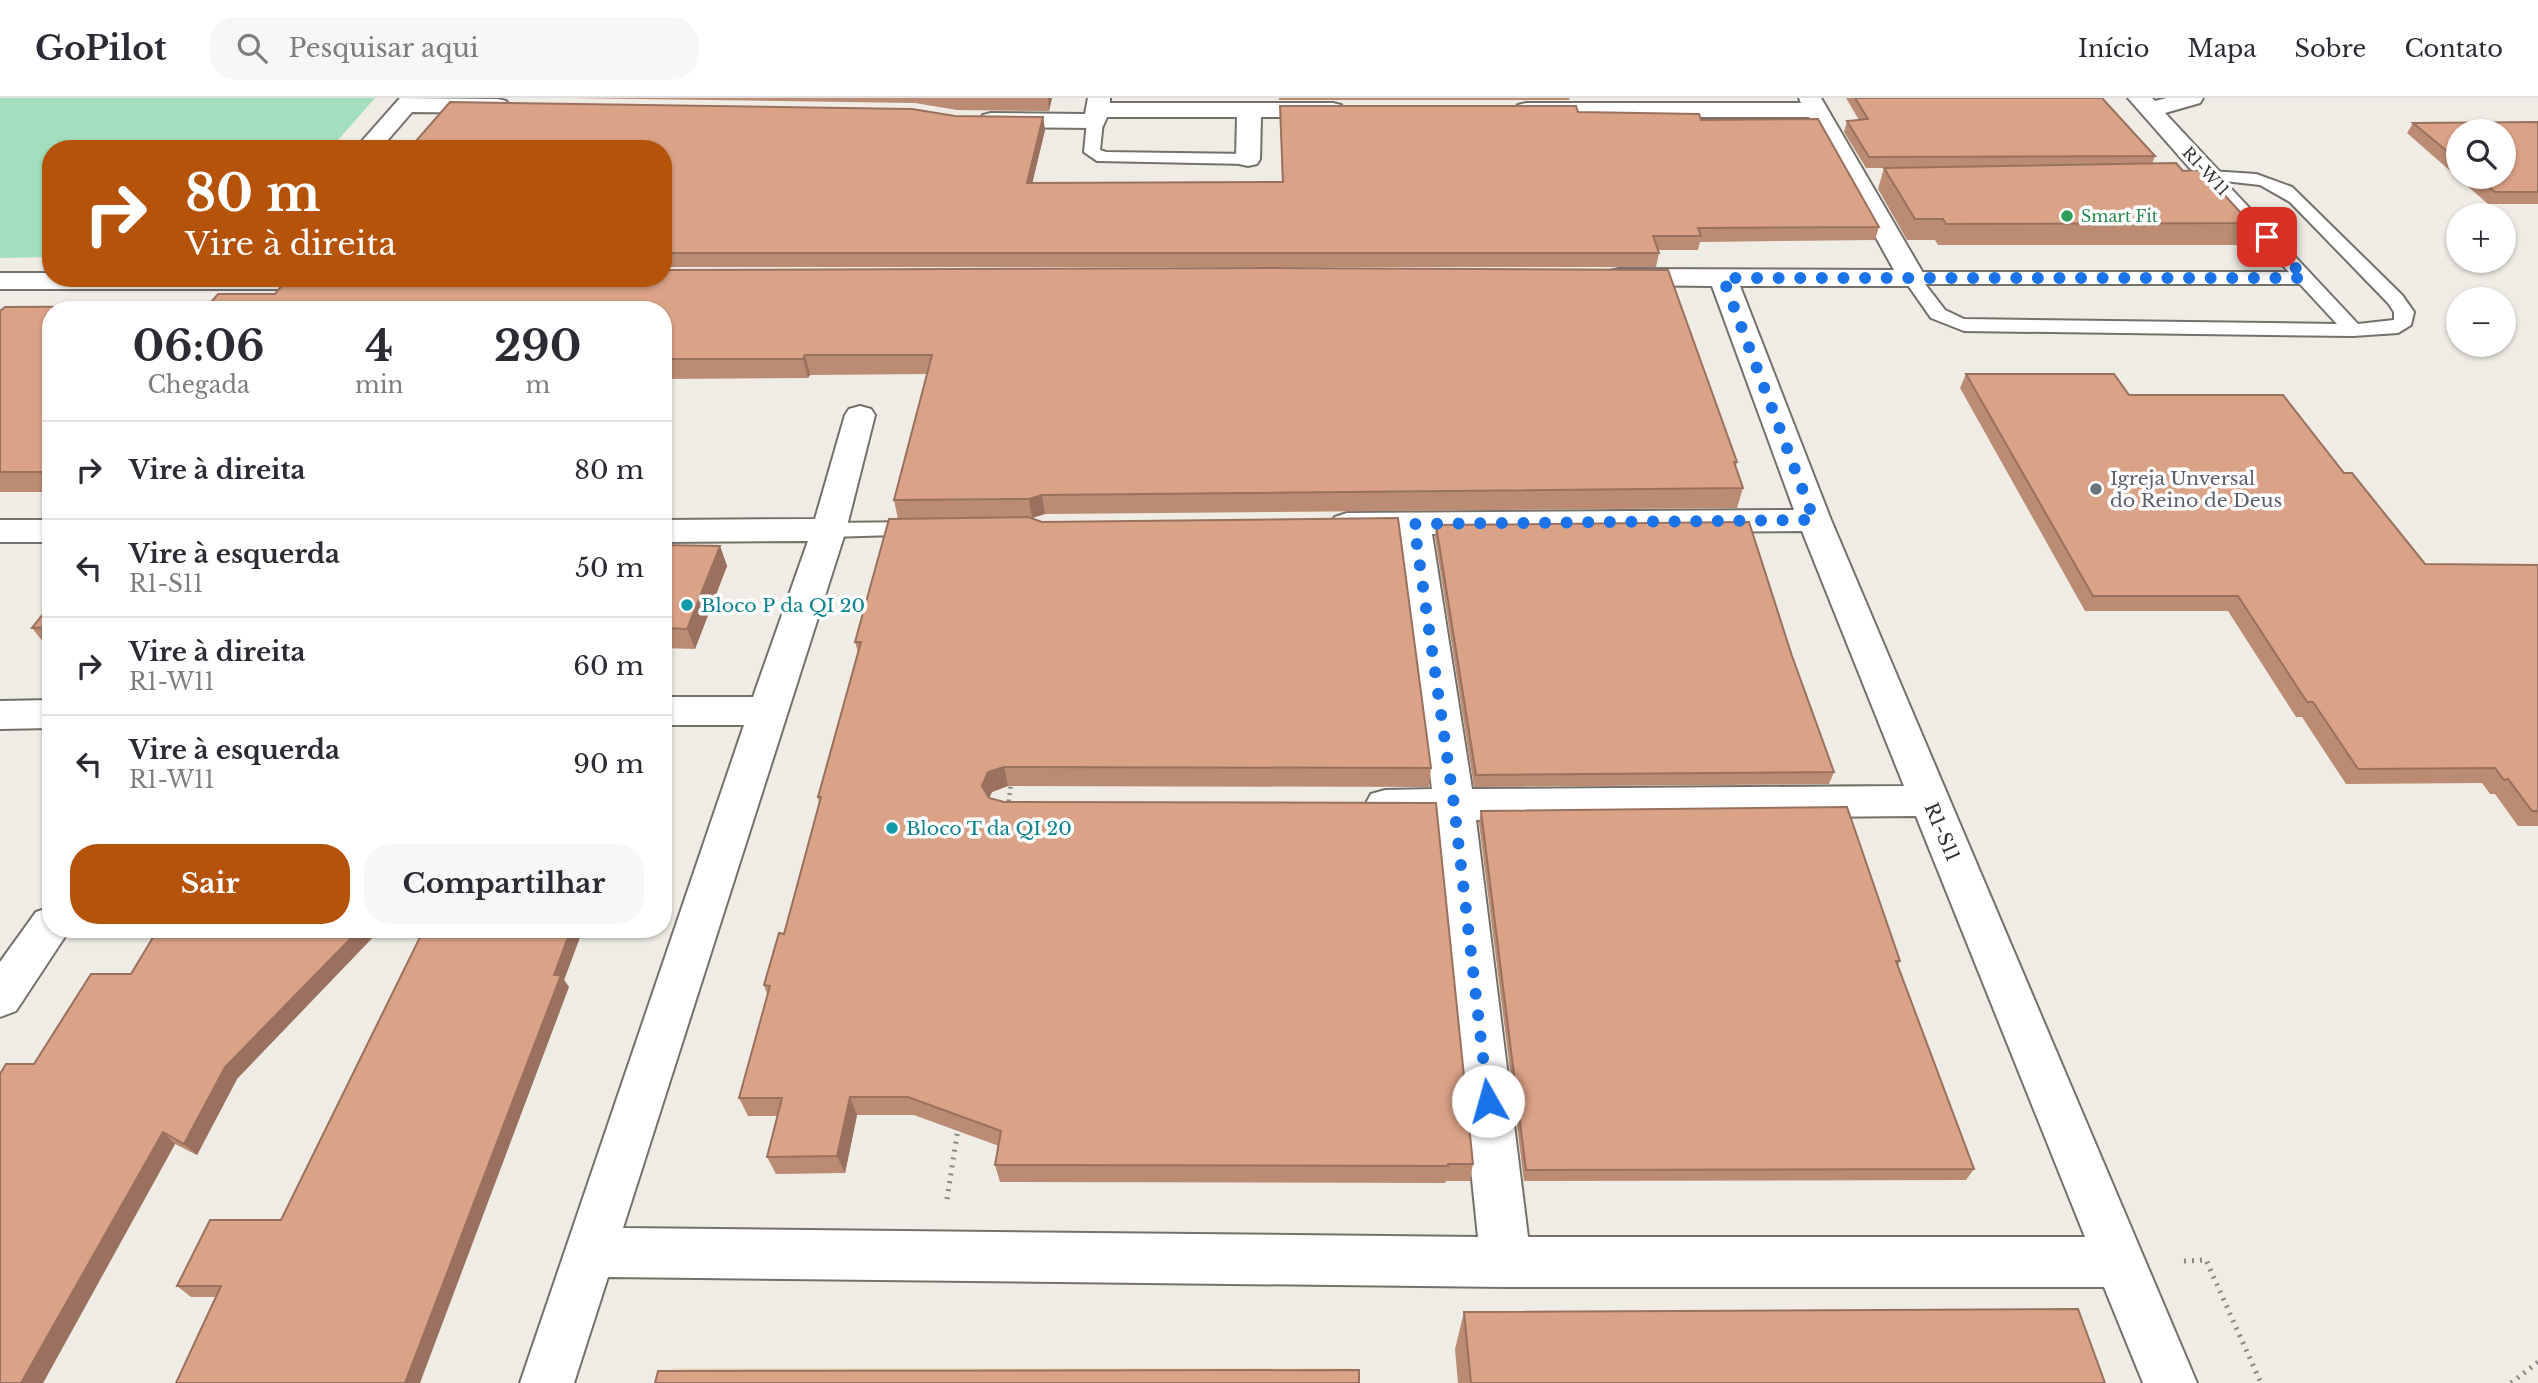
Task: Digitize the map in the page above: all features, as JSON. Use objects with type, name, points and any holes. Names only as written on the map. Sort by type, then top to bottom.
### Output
[{"type":"street","points":[[2144,104],[2192,98]]},
{"type":"street","points":[[376,140],[409,101],[516,106]]},
{"type":"street","points":[[1498,110],[1814,104],[1912,278],[1587,277]]},
{"type":"street","name":"R1-W11","points":[[2144,104],[2210,176]]},
{"type":"street","points":[[971,120],[1097,110],[1360,110]]},
{"type":"street","points":[[1248,159],[1249,110]]},
{"type":"street","points":[[2183,176],[2210,176]]},
{"type":"street","points":[[1858,179],[1885,179]]},
{"type":"street","name":"R1-S11","points":[[1723,278],[1814,520],[2170,1383]]},
{"type":"street","points":[[0,281],[42,281]]},
{"type":"street","points":[[18,307],[42,283]]},
{"type":"street","points":[[547,1383],[829,530],[860,415]]},
{"type":"street","points":[[1318,525],[1814,520]]},
{"type":"street","points":[[1414,524],[1454,805],[1506,1262]]},
{"type":"street","points":[[672,531],[829,530]]},
{"type":"street","points":[[0,531],[42,531]]},
{"type":"street","points":[[672,711],[767,711]]},
{"type":"street","points":[[0,715],[42,714]]},
{"type":"street","points":[[1342,805],[1929,801]]},
{"type":"street","points":[[0,998],[42,937]]},
{"type":"street","points":[[589,1252],[1506,1262],[2122,1262]]},
{"type":"lane","points":[[1097,110],[1092,152],[1103,157],[1248,159]]},
{"type":"lane","name":"R1-W11","points":[[2210,176],[2353,330]]},
{"type":"lane","points":[[1912,278],[1935,314],[1949,322],[1964,325],[2353,330],[2398,327],[2404,321],[2404,312],[2305,207],[2283,188],[2257,177],[2210,176]]},
{"type":"lane","points":[[1912,278],[2305,278]]},
{"type":"lane","points":[[829,530],[937,529]]},
{"type":"path","points":[[1006,817],[1012,776]]},
{"type":"path","points":[[939,1254],[960,1117]]},
{"type":"path","points":[[2122,1262],[2206,1260],[2260,1383]]},
{"type":"path","points":[[2511,1383],[2538,1362]]},
{"type":"shaded area","points":[[673,1368],[1352,1368],[1352,1383],[669,1383]]},
{"type":"green space","points":[[0,98],[375,98],[338,140],[42,140],[42,257],[0,258]]},
{"type":"building","points":[[1855,98],[2102,98],[2155,156],[1869,157],[1847,121],[1868,119]]},
{"type":"building","points":[[450,102],[912,109],[955,116],[1043,117],[1027,183],[1283,182],[1280,106],[1576,106],[1578,112],[1699,114],[1701,120],[1818,119],[1879,227],[1698,228],[1701,236],[1653,236],[1659,253],[672,253],[672,140],[417,140]]},
{"type":"building","points":[[2516,122],[2538,122],[2538,192],[2495,192],[2491,189],[2516,189]]},
{"type":"building","points":[[2413,123],[2446,123],[2446,150]]},
{"type":"building","points":[[2176,163],[2183,171],[2202,170],[2250,223],[1946,224],[1943,219],[1915,219],[1884,168]]},
{"type":"building","points":[[672,270],[1668,270],[1737,462],[1734,462],[1743,488],[1042,495],[1029,499],[894,500],[932,355],[672,359],[672,301],[212,301],[218,294],[275,294],[281,287],[672,287]]},
{"type":"building","points":[[5,307],[42,307],[42,472],[0,472],[0,311]]},
{"type":"building","points":[[1966,374],[2114,374],[2129,395],[2283,395],[2344,473],[2352,473],[2425,564],[2538,565],[2538,811],[2532,811],[2508,779],[2504,780],[2495,768],[2358,769],[2313,702],[2307,702],[2238,596],[2093,596]]},
{"type":"building","points":[[1028,517],[1042,522],[1398,518],[1431,768],[1004,767],[988,772],[982,786],[989,798],[1004,802],[1436,803],[1473,1164],[995,1165],[1001,1131],[908,1097],[850,1097],[837,1156],[767,1157],[782,1098],[739,1098],[770,986],[764,985],[779,933],[784,934],[821,797],[818,797],[861,642],[855,642],[889,519]]},
{"type":"building","points":[[1749,522],[1792,656],[1834,772],[1476,775],[1436,525]]},
{"type":"building","points":[[672,545],[720,546],[687,629],[672,628]]},
{"type":"building","points":[[42,615],[42,627],[32,628]]},
{"type":"building","points":[[1847,807],[1900,961],[1896,961],[1974,1169],[1526,1170],[1481,811]]},
{"type":"building","points":[[153,938],[351,938],[225,1067],[184,1144],[163,1132],[21,1383],[0,1383],[0,1074],[6,1064],[34,1064],[91,974],[131,974]]},
{"type":"building","points":[[420,938],[568,938],[554,975],[561,975],[405,1383],[176,1383],[221,1286],[177,1286],[210,1220],[281,1220]]},
{"type":"building","points":[[2078,1309],[2105,1383],[1471,1383],[1464,1312]]},
{"type":"building","points":[[1359,1370],[1359,1383],[655,1383],[658,1371]]},
{"type":"place","name":"Smart Fit","points":[[2067,216]]},
{"type":"place","name":"Igreja Unversal do Reino de Deus","points":[[2096,489]]},
{"type":"place","name":"Bloco P da QI 20","points":[[687,605]]},
{"type":"place","name":"Bloco T da QI 20","points":[[892,828]]},
{"type":"route","points":[[1488,1101],[1454,805],[1414,524],[1814,520],[1723,278],[2305,278],[2267,237]]}]
